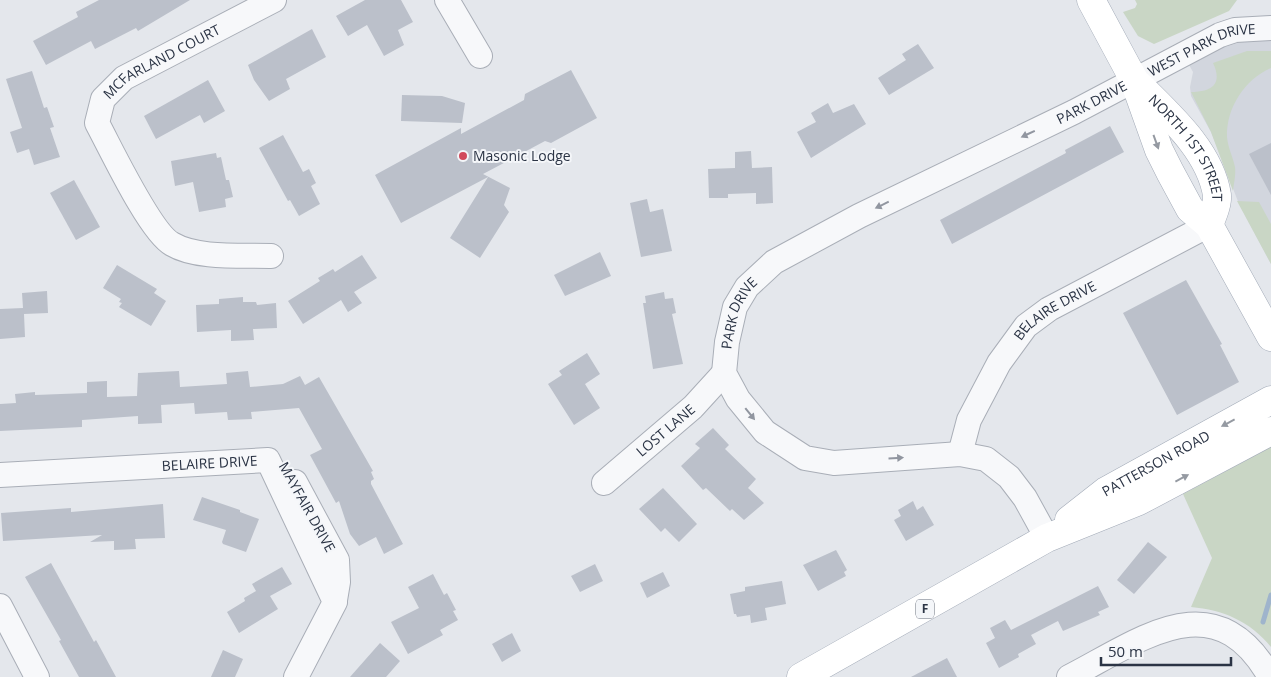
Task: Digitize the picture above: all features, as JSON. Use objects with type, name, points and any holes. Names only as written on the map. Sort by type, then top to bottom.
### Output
[{"type":"main road","name":"NORTH 1ST STREET","points":[[1091,0],[1134,80],[1159,150],[1170,172],[1190,209],[1209,225],[1271,337]]},
{"type":"main road","name":"PATTERSON ROAD","points":[[1048,538],[1106,490],[1271,400]]},
{"type":"main road","name":"PATTERSON ROAD","points":[[801,677],[1048,538],[1139,501],[1271,431]]},
{"type":"street","name":"MCFARLAND COURT","points":[[271,256],[202,254],[171,244],[147,215],[97,123],[103,99],[124,78],[274,0]]},
{"type":"street","points":[[447,0],[480,56]]},
{"type":"street","name":"WEST PARK DRIVE","points":[[1134,80],[1220,35],[1235,30],[1271,28]]},
{"type":"street","name":"PARK DRIVE","points":[[724,373],[727,342],[735,306],[747,287],[774,262],[859,216],[1074,112],[1134,80]]},
{"type":"street","name":"BELAIRE DRIVE","points":[[960,454],[969,420],[1000,363],[1026,326],[1049,309],[1209,225]]},
{"type":"street","points":[[724,373],[738,399],[765,432],[805,458],[834,463],[960,454],[986,459],[1008,477],[1025,498],[1048,538]]},
{"type":"street","name":"LOST LANE","points":[[604,482],[693,407],[724,373]]},
{"type":"street","name":"MAYFAIR DRIVE","points":[[0,467],[266,445],[284,460],[336,560],[338,582],[335,602]]},
{"type":"street","name":"BELAIRE DRIVE","points":[[0,475],[268,460],[335,602]]},
{"type":"street","points":[[296,677],[335,602]]},
{"type":"street","points":[[0,606],[37,677]]},
{"type":"street","points":[[1069,677],[1153,633],[1182,624],[1211,624],[1231,633],[1253,653],[1270,677]]},
{"type":"shaded area","points":[[1271,28],[1271,264],[1239,204],[1211,132],[1191,96],[1190,87],[1193,72],[1183,54]]},
{"type":"green space","points":[[1135,0],[1237,0],[1229,11],[1154,44],[1138,36],[1123,12],[1135,8],[1137,4]]},
{"type":"green space","points":[[1247,51],[1271,51],[1271,68],[1253,79],[1245,87],[1234,105],[1230,116],[1227,137],[1235,167],[1233,191],[1211,132],[1191,92],[1205,90],[1214,85],[1217,76],[1213,63]]},
{"type":"green space","points":[[1237,201],[1259,202],[1271,224],[1271,264]]},
{"type":"green space","points":[[1271,447],[1271,647],[1254,630],[1235,618],[1214,611],[1191,607],[1212,558],[1183,494]]},
{"type":"building","points":[[99,0],[190,0],[138,31],[136,28],[95,49],[91,41],[46,65],[33,41],[78,17],[76,12]]},
{"type":"building","points":[[365,0],[401,0],[413,22],[398,30],[404,45],[384,56],[367,25],[348,36],[336,16]]},
{"type":"building","points":[[312,29],[326,57],[286,79],[290,89],[269,101],[254,80],[248,65]]},
{"type":"building","points":[[918,44],[934,68],[889,95],[878,78],[906,60],[902,54]]},
{"type":"building","name":"Masonic Lodge","points":[[571,70],[597,118],[551,143],[545,141],[483,174],[510,188],[504,205],[509,212],[480,258],[450,238],[488,177],[401,223],[375,175],[461,128],[461,134],[524,100],[525,94]]},
{"type":"building","points":[[32,71],[44,108],[47,107],[54,127],[50,128],[60,157],[34,165],[29,149],[17,153],[10,132],[22,128],[6,79]]},
{"type":"building","points":[[208,80],[225,111],[204,123],[200,115],[156,139],[144,116]]},
{"type":"building","points":[[402,95],[442,96],[465,103],[462,123],[401,121]]},
{"type":"building","points":[[828,103],[833,113],[854,104],[866,124],[811,158],[797,132],[816,122],[811,113]]},
{"type":"building","points":[[1110,126],[1124,152],[952,244],[940,220],[1066,153],[1065,150]]},
{"type":"building","points":[[283,135],[303,172],[309,169],[316,183],[311,186],[320,204],[299,216],[290,200],[288,201],[259,148]]},
{"type":"building","points":[[1271,143],[1271,195],[1249,154]]},
{"type":"building","points":[[751,151],[752,168],[772,167],[773,203],[756,204],[756,193],[728,194],[728,198],[709,198],[708,169],[735,168],[735,152]]},
{"type":"building","points":[[216,153],[217,158],[221,157],[226,180],[229,180],[233,197],[225,199],[226,207],[199,212],[193,182],[175,186],[171,161]]},
{"type":"building","points":[[74,180],[100,227],[76,240],[50,193]]},
{"type":"building","points":[[647,199],[650,212],[663,209],[672,251],[641,257],[630,203]]},
{"type":"building","points":[[600,252],[611,276],[565,296],[554,275]]},
{"type":"building","points":[[362,255],[377,278],[354,292],[362,303],[348,312],[341,300],[303,324],[288,301],[320,281],[318,278],[333,269],[335,272]]},
{"type":"building","points":[[117,265],[157,289],[154,293],[166,301],[151,326],[119,307],[122,303],[119,302],[121,299],[103,288]]},
{"type":"building","points":[[1186,280],[1222,344],[1220,345],[1239,382],[1177,415],[1123,313]]},
{"type":"building","points":[[47,291],[48,313],[24,314],[25,337],[0,339],[0,309],[23,308],[22,293]]},
{"type":"building","points":[[664,292],[665,299],[673,298],[676,313],[672,314],[683,364],[653,369],[643,303],[646,303],[645,296]]},
{"type":"building","points":[[243,297],[243,302],[256,302],[257,305],[276,303],[277,328],[253,329],[254,340],[231,341],[231,330],[197,332],[196,305],[219,304],[219,299]]},
{"type":"building","points":[[587,353],[600,374],[585,384],[600,408],[574,425],[548,384],[562,375],[559,371]]},
{"type":"building","points":[[179,371],[180,387],[227,384],[226,373],[248,371],[250,387],[283,384],[300,376],[305,385],[319,377],[373,471],[371,472],[374,479],[371,481],[371,484],[403,544],[384,554],[376,537],[359,546],[350,534],[339,501],[336,503],[310,455],[322,449],[299,408],[251,412],[252,419],[228,420],[227,412],[195,414],[194,403],[161,405],[162,423],[138,424],[138,416],[82,420],[82,427],[0,431],[0,404],[16,403],[15,394],[35,392],[35,395],[87,393],[87,382],[107,381],[107,397],[137,396],[138,373]]},
{"type":"building","points":[[713,428],[729,445],[725,449],[756,479],[748,488],[764,503],[744,520],[732,509],[730,511],[706,488],[703,490],[681,466],[700,448],[695,444]]},
{"type":"building","points":[[663,488],[697,524],[679,542],[665,528],[661,532],[639,509]]},
{"type":"building","points":[[202,497],[240,510],[240,512],[259,519],[246,552],[223,544],[226,530],[193,520]]},
{"type":"building","points":[[913,501],[917,510],[923,506],[934,525],[906,541],[894,520],[901,516],[898,510]]},
{"type":"building","points":[[163,504],[165,538],[135,539],[136,549],[114,550],[114,541],[90,542],[102,535],[3,541],[1,513],[71,508],[71,512]]},
{"type":"building","points":[[1148,542],[1167,557],[1134,594],[1117,580]]},
{"type":"building","points":[[836,550],[847,570],[844,572],[846,576],[818,591],[803,565]]},
{"type":"building","points":[[51,563],[94,642],[96,640],[116,677],[79,677],[59,641],[61,640],[25,577]]},
{"type":"building","points":[[595,564],[603,581],[580,592],[571,576]]},
{"type":"building","points":[[282,567],[292,584],[270,596],[278,609],[239,633],[227,612],[245,601],[244,598],[256,591],[252,584]]},
{"type":"building","points":[[663,572],[670,586],[647,598],[640,583]]},
{"type":"building","points":[[433,574],[444,595],[447,593],[456,610],[453,611],[458,620],[440,630],[443,635],[408,654],[391,622],[419,608],[408,587]]},
{"type":"building","points":[[782,581],[786,604],[765,608],[767,620],[751,623],[750,615],[737,617],[734,614],[730,594],[745,591],[745,587]]},
{"type":"building","points":[[1098,586],[1109,607],[1098,612],[1100,615],[1063,631],[1058,621],[1031,635],[1036,644],[1018,654],[1019,657],[999,668],[986,643],[995,638],[990,628],[1005,620],[1011,630]]},
{"type":"building","points":[[512,633],[521,651],[502,662],[492,644]]},
{"type":"building","points":[[380,643],[400,661],[386,677],[350,677]]},
{"type":"building","points":[[223,650],[243,659],[235,677],[211,677]]},
{"type":"building","points":[[947,658],[957,677],[911,677]]},
{"type":"waterway","points":[[1263,622],[1271,595]]},
{"type":"place","name":"Masonic Lodge","points":[[463,156]]}]
